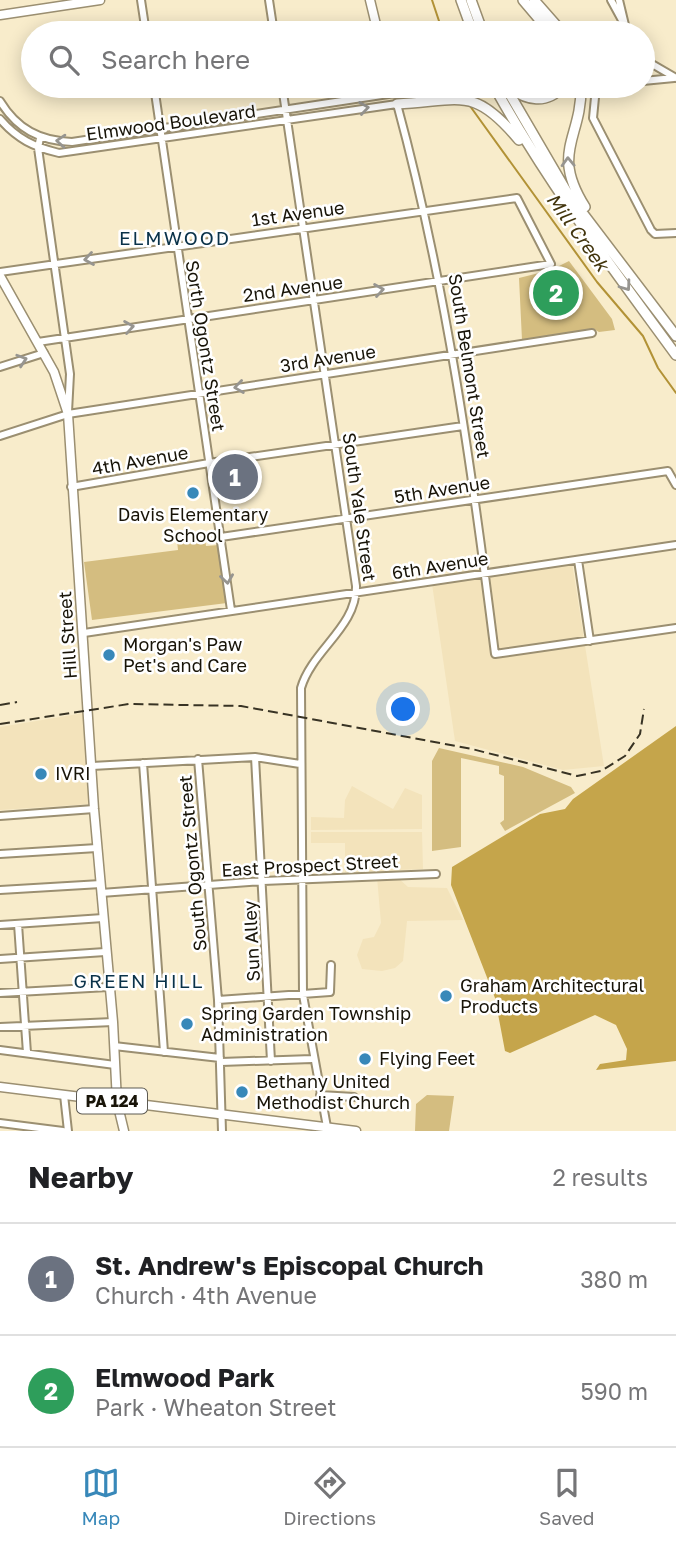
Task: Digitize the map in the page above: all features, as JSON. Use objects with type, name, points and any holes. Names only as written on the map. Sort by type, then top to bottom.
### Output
[{"type":"highway","points":[[461,0],[467,21]]},
{"type":"highway","points":[[471,0],[479,21]]},
{"type":"highway","points":[[523,0],[541,21]]},
{"type":"highway","points":[[534,0],[552,21]]},
{"type":"highway","points":[[397,104],[450,98]]},
{"type":"highway","points":[[462,98],[482,104],[497,113],[540,166],[676,355]]},
{"type":"highway","points":[[501,98],[540,166]]},
{"type":"highway","points":[[513,98],[568,194],[676,336]]},
{"type":"highway","points":[[580,98],[569,142],[569,177],[608,244]]},
{"type":"main road","points":[[0,15],[100,0]]},
{"type":"main road","points":[[370,0],[376,21]]},
{"type":"main road","name":"South Belmont Street","points":[[396,98],[397,104]]},
{"type":"main road","points":[[0,274],[44,353],[68,414]]},
{"type":"main road","name":"Hill Street","points":[[68,414],[105,952],[113,1022],[117,1102],[124,1131]]},
{"type":"main road","name":"PA 124","points":[[0,1087],[356,1131]]},
{"type":"street","points":[[141,0],[144,21]]},
{"type":"street","points":[[269,0],[272,21]]},
{"type":"street","points":[[611,0],[622,21]]},
{"type":"street","points":[[619,0],[625,21]]},
{"type":"street","points":[[655,66],[676,79]]},
{"type":"street","points":[[655,80],[676,79]]},
{"type":"street","name":"Sorth Ogontz Street","points":[[156,98],[231,610]]},
{"type":"street","name":"South Yale Street","points":[[284,98],[327,374],[356,592],[345,623],[305,673],[301,688],[300,880],[303,995],[312,1059],[327,1127]]},
{"type":"street","name":"Elmwood Boulevard","points":[[0,101],[9,117],[40,138],[72,142],[351,98]]},
{"type":"street","points":[[595,98],[593,118],[655,234],[676,233]]},
{"type":"street","name":"Elmwood Boulevard","points":[[0,119],[15,136],[38,148],[59,153],[397,104]]},
{"type":"street","name":"South Belmont Street","points":[[397,104],[440,281],[486,573],[495,654],[590,641]]},
{"type":"street","name":"Hill Street","points":[[40,138],[38,148],[72,390],[68,414]]},
{"type":"street","name":"1st Avenue","points":[[0,274],[304,227],[517,198],[551,264]]},
{"type":"street","name":"2nd Avenue","points":[[38,342],[551,264]]},
{"type":"street","name":"3rd Avenue","points":[[0,436],[68,414],[592,333]]},
{"type":"street","points":[[0,367],[44,353]]},
{"type":"street","name":"4th Avenue","points":[[71,487],[209,463],[463,426]]},
{"type":"street","name":"5th Avenue","points":[[220,537],[668,471],[676,485]]},
{"type":"street","name":"6th Avenue","points":[[84,633],[676,545]]},
{"type":"street","points":[[578,560],[590,641],[676,628]]},
{"type":"street","points":[[92,766],[255,757],[300,764]]},
{"type":"street","name":"Sun Alley","points":[[255,757],[270,997],[271,1061]]},
{"type":"street","name":"South Ogontz Street","points":[[198,760],[218,1000],[224,1116],[222,1131]]},
{"type":"street","points":[[143,763],[164,1052]]},
{"type":"street","points":[[0,816],[94,809]]},
{"type":"street","points":[[0,854],[97,848]]},
{"type":"street","name":"East Prospect Street","points":[[0,890],[154,888],[436,874]]},
{"type":"street","points":[[0,925],[103,918]]},
{"type":"street","points":[[18,924],[27,1053]]},
{"type":"street","points":[[0,959],[105,952]]},
{"type":"street","points":[[218,1000],[330,992],[331,965]]},
{"type":"street","points":[[0,993],[108,987]]},
{"type":"street","points":[[0,1027],[113,1022]]},
{"type":"street","points":[[114,1046],[220,1060],[312,1059]]},
{"type":"street","points":[[0,1050],[115,1065]]},
{"type":"street","points":[[0,1123],[31,1129],[65,1131],[64,1095]]},
{"type":"street","points":[[320,1095],[354,1097]]},
{"type":"shaded area","points":[[569,261],[612,319],[615,330],[599,332],[592,328],[584,332],[522,340],[519,278],[551,270]]},
{"type":"shaded area","points":[[205,538],[206,546],[219,545],[227,603],[92,620],[84,562],[178,550],[177,541]]},
{"type":"shaded area","points":[[572,563],[604,766],[563,770],[455,741],[432,584]]},
{"type":"shaded area","name":"IVRI","points":[[84,713],[90,804],[0,810],[0,727]]},
{"type":"shaded area","points":[[676,726],[676,1061],[596,1070],[600,1064],[626,1060],[627,1049],[616,1025],[595,1015],[510,1053],[505,1051],[495,998],[451,885],[452,867],[540,814],[565,809],[573,799]]},
{"type":"shaded area","points":[[439,748],[523,767],[571,787],[575,793],[505,831],[500,823],[504,820],[504,776],[499,774],[499,766],[461,758],[461,847],[432,851],[432,761]]},
{"type":"shaded area","points":[[352,786],[393,809],[405,788],[422,795],[422,829],[311,830],[311,817],[344,818],[345,800]]},
{"type":"shaded area","points":[[311,832],[422,832],[423,869],[345,872],[345,843],[311,843]]},
{"type":"shaded area","points":[[377,877],[397,877],[408,887],[447,888],[463,920],[407,921],[403,961],[395,968],[382,971],[362,969],[357,955],[363,939],[374,937],[381,923]]},
{"type":"shaded area","points":[[427,1095],[454,1096],[449,1131],[415,1131],[416,1104]]},
{"type":"waterway","name":"Mill Creek","points":[[432,0],[439,21]]},
{"type":"waterway","name":"Mill Creek","points":[[470,106],[597,282],[643,336],[658,368],[676,393]]},
{"type":"railway","points":[[0,705],[17,702]]},
{"type":"railway","points":[[0,724],[129,704],[241,706],[472,749],[577,776],[601,771],[625,756],[640,734],[644,709]]},
{"type":"place","name":"Elmwood Park","points":[[556,293]]},
{"type":"place","name":"St. Andrew's Episcopal Church","points":[[235,477]]},
{"type":"place","name":"Davis Elementary School","points":[[193,493]]},
{"type":"place","name":"Morgan's Paw Pet's and Care","points":[[109,655]]},
{"type":"place","name":"IVRI","points":[[41,774]]},
{"type":"place","name":"Graham Architectural Products","points":[[446,996]]},
{"type":"place","name":"Spring Garden Township Administration","points":[[187,1024]]},
{"type":"place","name":"Flying Feet","points":[[365,1059]]},
{"type":"place","name":"Bethany United Methodist Church","points":[[242,1092]]},
{"type":"district","name":"ELMWOOD","points":[[175,238]]},
{"type":"district","name":"GREEN HILL","points":[[139,981]]}]
